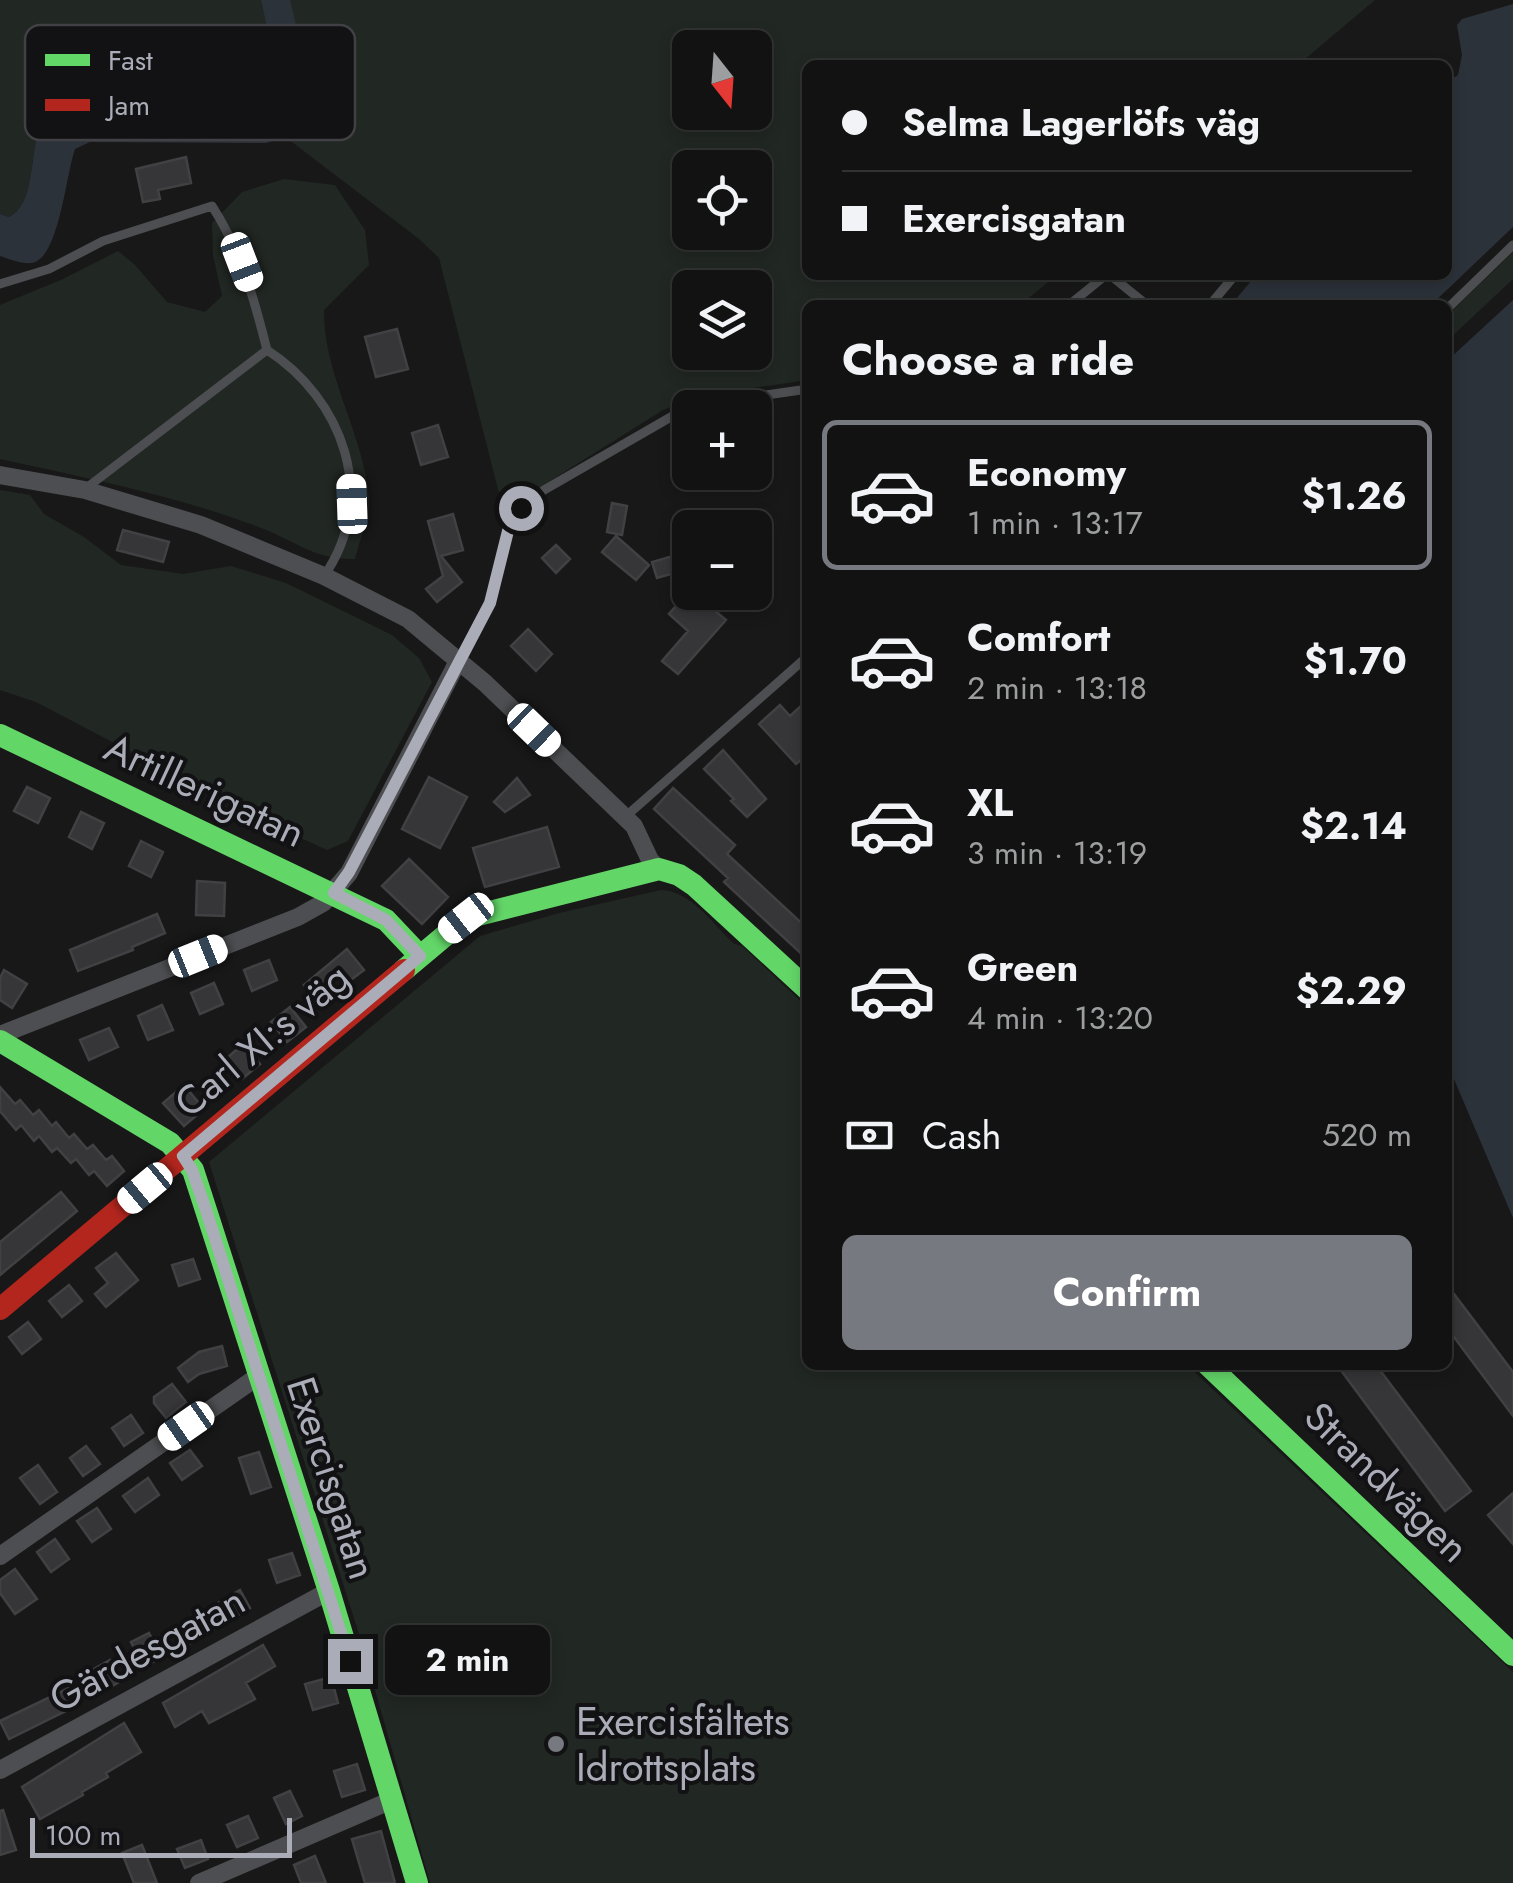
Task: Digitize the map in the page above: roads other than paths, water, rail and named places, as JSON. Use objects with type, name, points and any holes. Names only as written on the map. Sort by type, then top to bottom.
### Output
[{"type":"street","points":[[0,475],[85,490],[200,525],[324,576],[408,620],[485,683],[625,817],[658,869],[694,885],[802,984]]},
{"type":"street","points":[[0,1038],[324,904],[349,872],[458,661]]},
{"type":"street","name":"Artillerigatan","points":[[0,735],[386,920],[420,956]]},
{"type":"street","name":"Carl XI:s väg","points":[[0,1309],[466,918],[658,869]]},
{"type":"street","points":[[0,1038],[170,1143],[183,1156]]},
{"type":"street","name":"Exercisgatan","points":[[183,1156],[192,1170],[260,1375],[418,1883]]},
{"type":"street","name":"Strandvägen","points":[[1213,1370],[1513,1655]]},
{"type":"street","points":[[0,1556],[260,1375]]},
{"type":"street","name":"Gärdesgatan","points":[[0,1770],[329,1591]]},
{"type":"street","points":[[198,1883],[392,1800]]},
{"type":"lane","points":[[0,284],[49,269],[103,241],[212,206],[232,237],[252,287],[267,350],[312,388],[334,421],[346,449],[352,504],[346,535],[324,576]]},
{"type":"lane","points":[[1452,304],[1513,245]]},
{"type":"lane","points":[[1076,300],[1102,280]]},
{"type":"lane","points":[[1114,280],[1140,300]]},
{"type":"lane","points":[[1214,300],[1231,280]]},
{"type":"lane","points":[[85,490],[267,350]]},
{"type":"lane","points":[[458,661],[490,603],[508,531],[521,508],[544,490],[690,406],[802,390]]},
{"type":"lane","points":[[625,817],[802,661]]},
{"type":"place","name":"Exercisfältets Idrottsplats","points":[[556,1744]]}]
